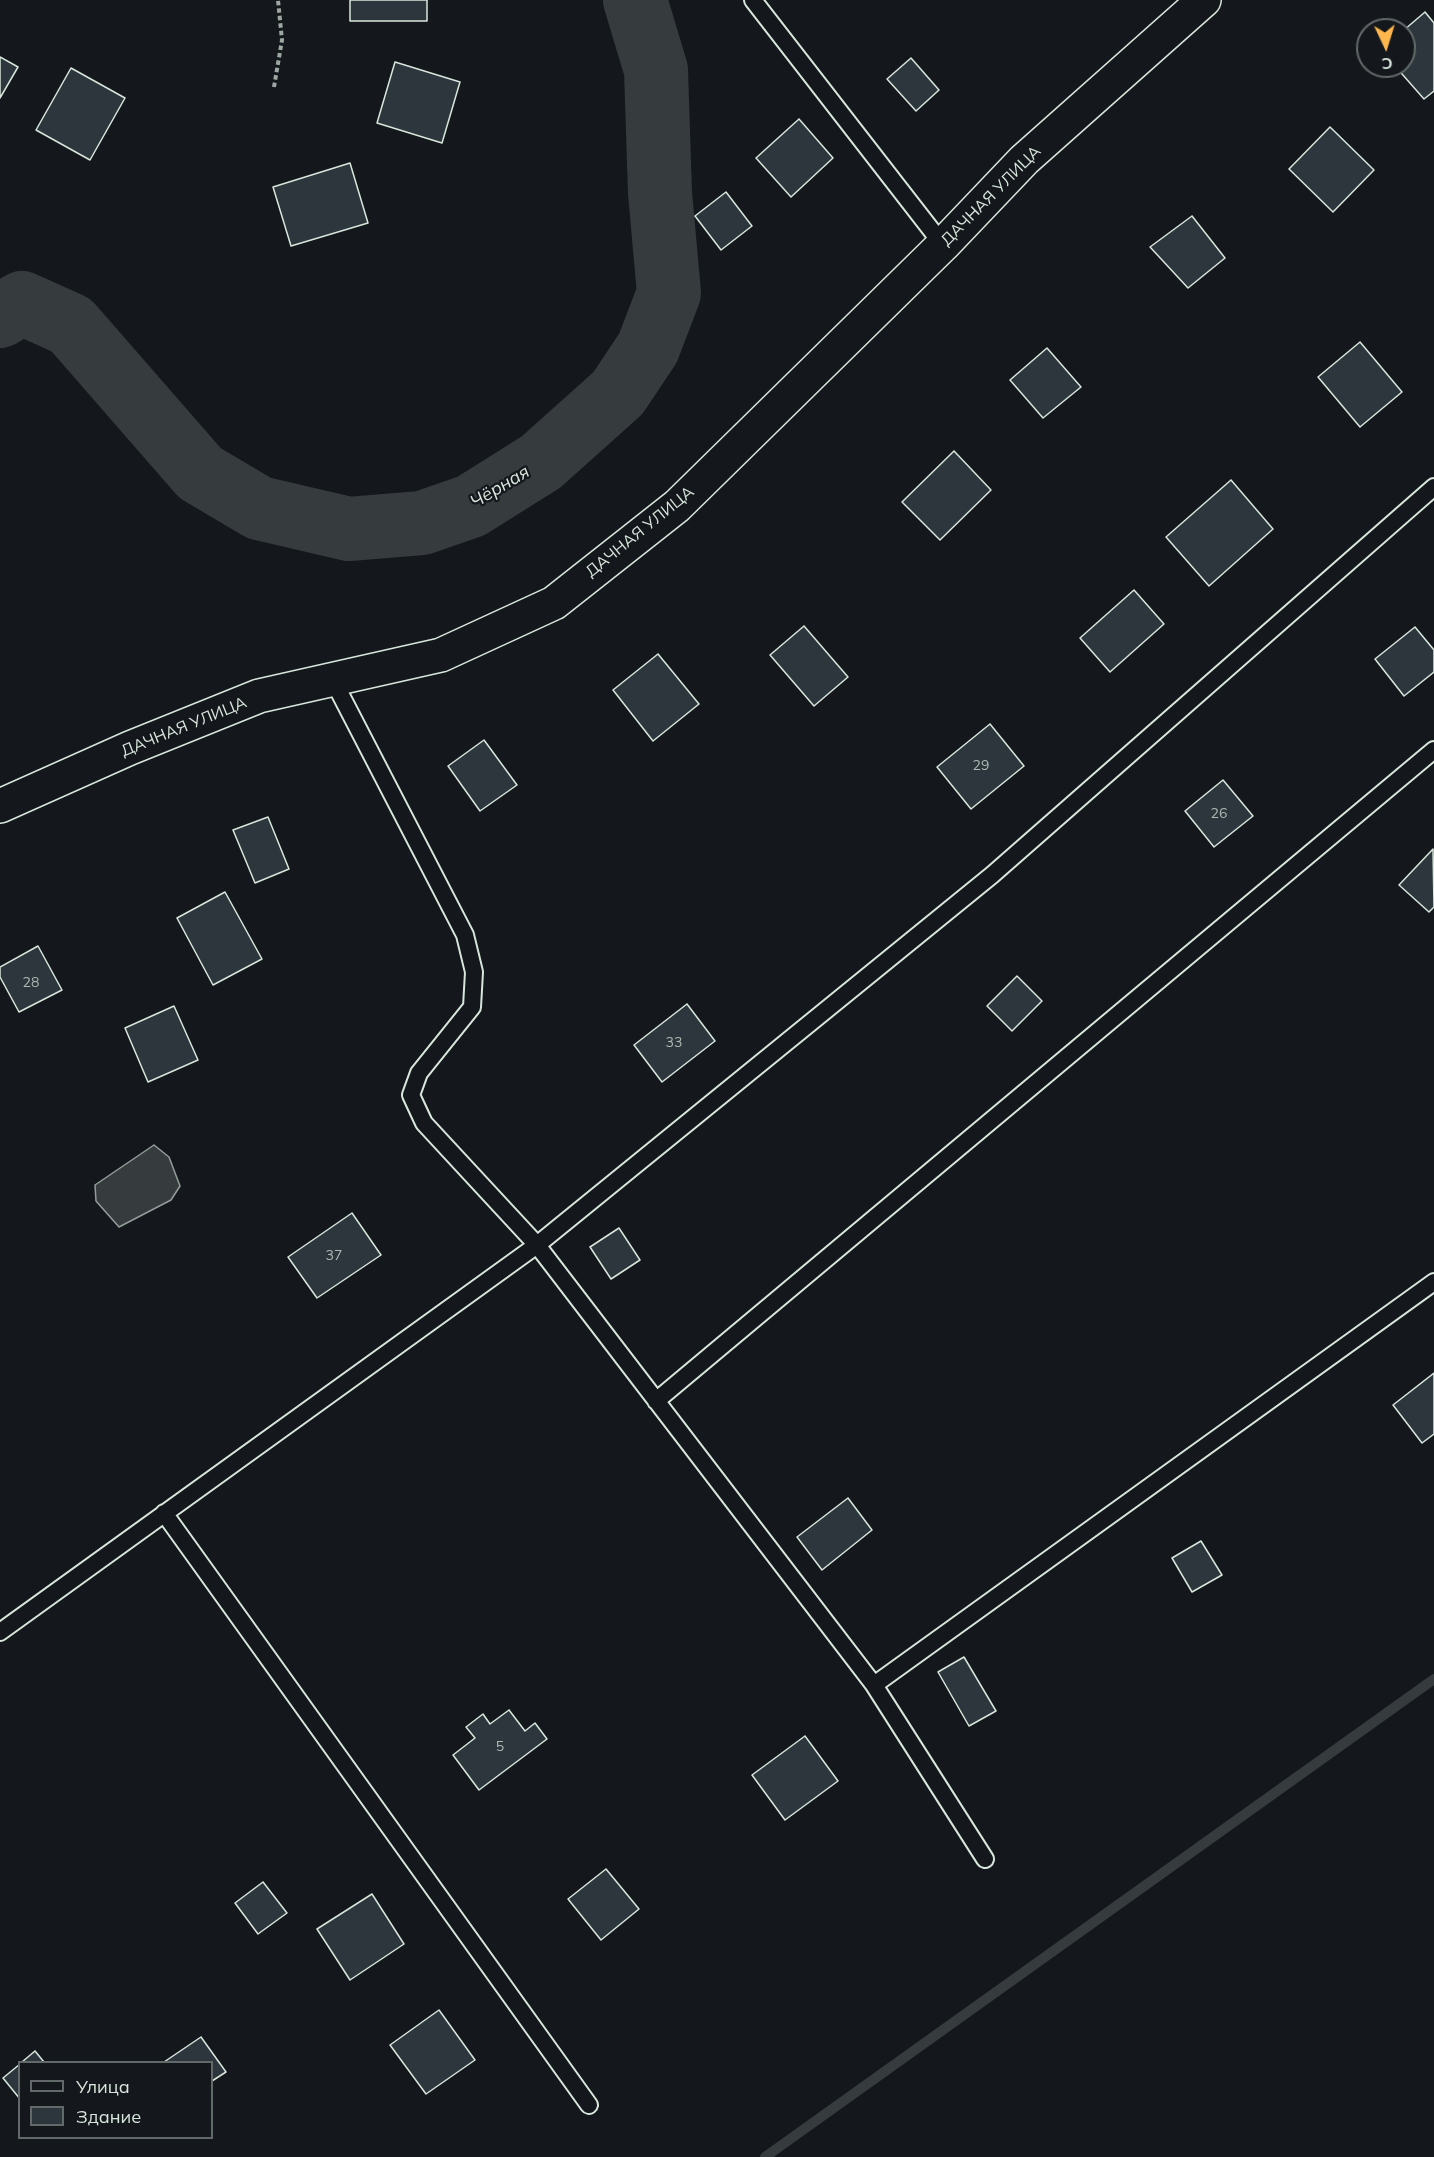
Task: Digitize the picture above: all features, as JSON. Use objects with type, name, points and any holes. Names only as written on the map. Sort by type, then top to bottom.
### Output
[{"type":"street","name":"ДАЧНАЯ УЛИЦА","points":[[0,806],[130,748],[259,696],[441,656],[554,603],[677,506],[943,245],[1024,160],[1204,0]]},
{"type":"lane","points":[[753,0],[943,245]]},
{"type":"lane","points":[[0,1632],[537,1245],[992,875],[1434,487]]},
{"type":"lane","points":[[333,680],[465,935],[474,972],[472,1007],[419,1073],[411,1095],[424,1123],[537,1245],[874,1684],[985,1859]]},
{"type":"lane","points":[[656,1401],[1434,750]]},
{"type":"lane","points":[[874,1684],[1434,1282]]},
{"type":"lane","points":[[164,1513],[589,2105]]},
{"type":"path","points":[[274,87],[282,40],[278,0]]},
{"type":"shaded area","points":[[154,1145],[169,1157],[180,1186],[171,1200],[119,1227],[96,1201],[95,1185]]},
{"type":"building","points":[[350,0],[427,0],[427,21],[350,21]]},
{"type":"building","points":[[1425,12],[1434,23],[1434,91],[1424,99],[1406,78],[1416,78],[1416,20]]},
{"type":"building","points":[[0,57],[18,67],[0,98]]},
{"type":"building","points":[[911,58],[939,90],[916,111],[887,79]]},
{"type":"building","points":[[395,62],[460,82],[442,143],[377,123]]},
{"type":"building","points":[[71,68],[125,98],[90,160],[36,130]]},
{"type":"building","points":[[799,119],[833,158],[791,197],[756,158]]},
{"type":"building","points":[[1330,127],[1374,170],[1333,212],[1289,169]]},
{"type":"building","points":[[350,163],[368,223],[291,246],[273,187]]},
{"type":"building","points":[[726,192],[752,226],[721,250],[695,216]]},
{"type":"building","points":[[1192,216],[1225,258],[1188,288],[1150,247]]},
{"type":"building","points":[[1360,342],[1402,392],[1360,427],[1318,377]]},
{"type":"building","points":[[1047,348],[1081,387],[1043,418],[1010,380]]},
{"type":"building","points":[[954,451],[991,490],[940,540],[902,502]]},
{"type":"building","points":[[1231,480],[1273,529],[1209,586],[1166,537]]},
{"type":"building","points":[[1134,590],[1164,624],[1110,672],[1080,638]]},
{"type":"building","points":[[804,626],[848,677],[814,706],[770,655]]},
{"type":"building","points":[[1415,627],[1434,650],[1434,672],[1404,696],[1375,659]]},
{"type":"building","points":[[658,654],[699,704],[653,741],[613,690]]},
{"type":"building","points":[[990,724],[1024,766],[971,809],[937,767]]},
{"type":"building","points":[[484,740],[517,785],[480,811],[448,766]]},
{"type":"building","points":[[1223,780],[1253,816],[1214,847],[1185,811]]},
{"type":"building","points":[[268,817],[289,869],[255,883],[233,830]]},
{"type":"building","points":[[1433,849],[1434,907],[1429,912],[1399,885]]},
{"type":"building","points":[[225,892],[262,959],[213,985],[177,918]]},
{"type":"building","points":[[38,946],[62,990],[19,1012],[0,977],[0,967]]},
{"type":"building","points":[[1017,976],[1042,1001],[1012,1031],[987,1006]]},
{"type":"building","points":[[687,1004],[715,1041],[662,1082],[634,1045]]},
{"type":"building","points":[[174,1006],[198,1060],[148,1082],[125,1028]]},
{"type":"building","points":[[352,1213],[381,1255],[317,1298],[288,1257]]},
{"type":"building","points":[[619,1228],[640,1260],[611,1279],[590,1247]]},
{"type":"building","points":[[1434,1373],[1434,1434],[1422,1443],[1393,1405]]},
{"type":"building","points":[[848,1498],[872,1530],[822,1570],[797,1537]]},
{"type":"building","points":[[1201,1541],[1222,1575],[1192,1592],[1172,1558]]},
{"type":"building","points":[[964,1657],[996,1711],[969,1726],[938,1672]]},
{"type":"building","points":[[509,1710],[525,1731],[535,1723],[547,1739],[479,1790],[453,1755],[475,1738],[466,1727],[483,1714],[490,1724]]},
{"type":"building","points":[[805,1736],[838,1781],[785,1820],[752,1775]]},
{"type":"building","points":[[606,1869],[639,1909],[601,1940],[568,1899]]},
{"type":"building","points":[[263,1882],[287,1913],[258,1934],[235,1903]]},
{"type":"building","points":[[372,1894],[404,1944],[350,1980],[317,1929]]},
{"type":"building","points":[[439,2010],[475,2060],[426,2094],[390,2045]]},
{"type":"building","points":[[201,2037],[226,2072],[213,2080],[213,2061],[165,2061]]},
{"type":"building","points":[[35,2051],[43,2061],[23,2061]]},
{"type":"building","points":[[18,2066],[18,2097],[3,2078]]},
{"type":"waterway","name":"Чёрная","points":[[0,316],[22,303],[71,325],[200,473],[259,508],[349,529],[422,523],[471,506],[541,462],[618,393],[648,348],[669,293],[660,193],[656,70],[635,0]]},
{"type":"waterway","points":[[765,2157],[1434,1679]]}]
